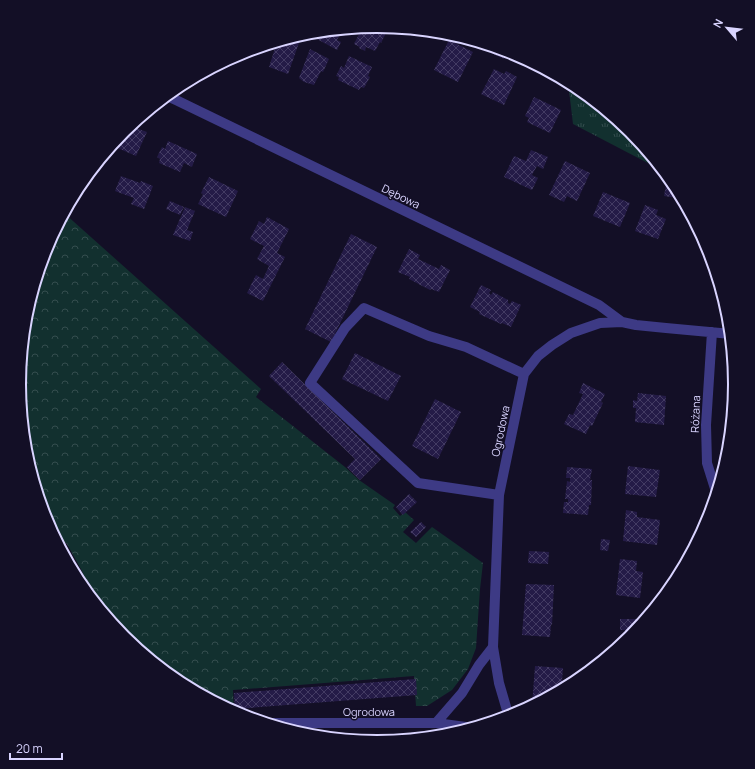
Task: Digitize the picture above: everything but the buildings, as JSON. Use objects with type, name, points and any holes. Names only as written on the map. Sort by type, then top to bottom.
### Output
[{"type":"street","name":"Dębowa","points":[[173,99],[599,305],[622,322]]},
{"type":"street","points":[[499,495],[418,483],[310,383],[345,328],[364,308],[429,336],[466,347],[524,374]]},
{"type":"street","name":"Ogrodowa","points":[[507,711],[499,682],[494,647],[499,495],[524,374],[538,356],[552,345],[571,333],[600,323],[622,322],[725,333]]},
{"type":"street","name":"Różana","points":[[712,332],[706,425],[707,463],[714,485]]},
{"type":"street","points":[[436,723],[462,693],[479,666],[494,647]]},
{"type":"street","name":"Ogrodowa","points":[[284,723],[436,723],[459,726]]},
{"type":"green space","points":[[569,90],[609,120],[626,136],[651,165],[573,124]]},
{"type":"green space","points":[[69,217],[261,389],[256,397],[345,467],[359,480],[395,505],[393,508],[400,516],[405,512],[414,520],[403,532],[416,543],[432,527],[483,563],[476,648],[468,669],[452,690],[427,706],[416,706],[414,676],[233,690],[234,705],[182,677],[146,649],[129,633],[113,616],[86,581],[67,544],[62,539],[53,519],[38,475],[29,430],[26,384],[29,339],[38,294],[53,250]]}]
